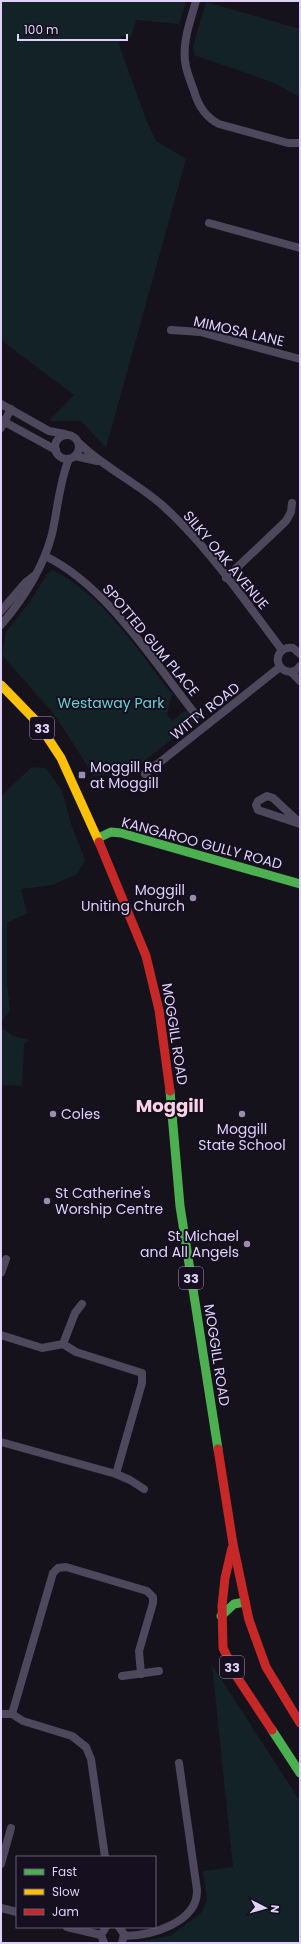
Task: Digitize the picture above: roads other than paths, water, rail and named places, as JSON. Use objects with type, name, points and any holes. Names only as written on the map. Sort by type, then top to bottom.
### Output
[{"type":"main road","name":"MOGGILL ROAD","points":[[1,685],[27,709],[50,738],[72,779],[98,838],[146,956],[157,999],[170,1092],[180,1206],[233,1544],[251,1626],[266,1667],[300,1723]]},
{"type":"main road","name":"KANGAROO GULLY ROAD","points":[[98,838],[112,832],[121,834],[300,884]]},
{"type":"main road","name":"MOGGILL ROAD","points":[[233,1544],[225,1578],[221,1616],[223,1648],[237,1676],[300,1773]]},
{"type":"main road","points":[[221,1616],[234,1604],[245,1602]]},
{"type":"street","points":[[196,1],[187,29],[185,50],[186,67],[196,97],[204,113],[211,120],[219,124],[288,143],[300,143]]},
{"type":"street","points":[[209,223],[300,248]]},
{"type":"street","name":"MIMOSA LANE","points":[[171,330],[200,332],[300,359]]},
{"type":"street","name":"SILKY OAK AVENUE","points":[[1,404],[49,431],[76,437],[80,444],[129,479],[161,505],[195,538],[282,650]]},
{"type":"street","points":[[2,424],[11,409]]},
{"type":"street","name":"SILKY OAK AVENUE","points":[[2,424],[58,453],[72,458],[106,464]]},
{"type":"street","points":[[1,625],[30,588],[45,556],[52,535],[60,485],[58,439],[65,434]]},
{"type":"street","points":[[60,485],[72,458],[79,451],[80,444]]},
{"type":"street","points":[[226,578],[286,522],[291,512],[292,503]]},
{"type":"street","name":"SPOTTED GUM PLACE","points":[[45,556],[62,564],[85,582],[110,608],[196,715]]},
{"type":"street","points":[[1,611],[25,582],[35,575]]},
{"type":"street","points":[[300,653],[293,648],[282,650],[277,660],[280,667],[285,671],[291,672],[300,681]]},
{"type":"street","points":[[291,672],[300,666]]},
{"type":"street","name":"WITTY ROAD","points":[[145,774],[280,667]]},
{"type":"street","points":[[267,796],[273,798],[300,824],[258,810],[258,801],[267,796]]},
{"type":"street","points":[[1,1273],[6,1260]]},
{"type":"street","points":[[63,1344],[75,1314],[82,1304]]},
{"type":"street","points":[[1,1335],[42,1348],[63,1344],[76,1352],[142,1373],[142,1383],[116,1474]]},
{"type":"street","points":[[1,1442],[116,1474],[130,1480],[144,1489]]},
{"type":"street","points":[[12,1714],[53,1573],[58,1568],[66,1567],[147,1591],[153,1596],[153,1603],[139,1651],[141,1674]]},
{"type":"street","points":[[122,1676],[159,1671]]},
{"type":"street","points":[[1,1714],[12,1714],[23,1721],[72,1736],[86,1747],[91,1760],[104,1856]]},
{"type":"street","points":[[119,1928],[123,1940],[163,1930],[192,1909],[196,1902],[196,1890],[178,1763]]},
{"type":"street","points":[[1,1864],[11,1828]]},
{"type":"street","points":[[1,1908],[16,1912]]},
{"type":"street","points":[[70,1928],[103,1939],[106,1928]]},
{"type":"place","name":"Moggill Rd at Moggill","points":[[82,775]]},
{"type":"place","name":"Moggill Uniting Church","points":[[193,898]]},
{"type":"place","name":"Coles","points":[[53,1114]]},
{"type":"place","name":"Moggill State School","points":[[242,1114]]},
{"type":"place","name":"St Catherine's Worship Centre","points":[[47,1201]]},
{"type":"place","name":"St Michael and All Angels","points":[[247,1244]]},
{"type":"district","name":"Moggill","points":[[170,1106]]},
{"type":"park label","name":"Westaway Park","points":[[111,703]]}]
